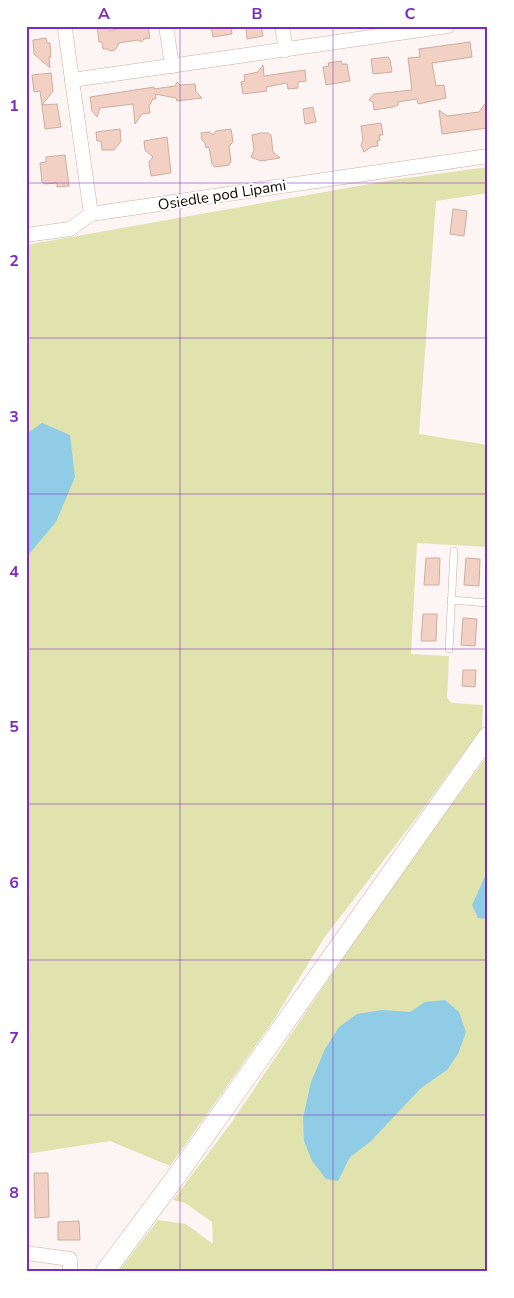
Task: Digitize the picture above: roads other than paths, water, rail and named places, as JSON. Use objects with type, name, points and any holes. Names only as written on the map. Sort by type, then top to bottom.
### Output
[{"type":"street","points":[[166,26],[172,66]]},
{"type":"street","points":[[282,26],[286,50]]},
{"type":"street","points":[[72,80],[286,50],[381,31],[448,26]]},
{"type":"street","points":[[26,235],[70,229],[91,214],[65,29]]},
{"type":"street","name":"Osiedle pod Lipami","points":[[91,214],[488,156]]},
{"type":"street","points":[[105,1272],[181,1170],[488,736]]},
{"type":"street","points":[[26,1254],[70,1259],[70,1272]]},
{"type":"lane","points":[[448,649],[454,551]]},
{"type":"lane","points":[[451,600],[488,602]]},
{"type":"water","points":[[42,423],[70,435],[75,477],[56,522],[26,558],[26,434]]},
{"type":"water","points":[[488,870],[488,919],[478,918],[472,905]]},
{"type":"water","points":[[445,1000],[459,1012],[466,1032],[458,1054],[447,1070],[421,1088],[370,1142],[350,1157],[338,1181],[326,1179],[312,1161],[304,1141],[303,1118],[311,1082],[325,1049],[339,1027],[357,1014],[382,1010],[410,1012],[425,1002]]}]
